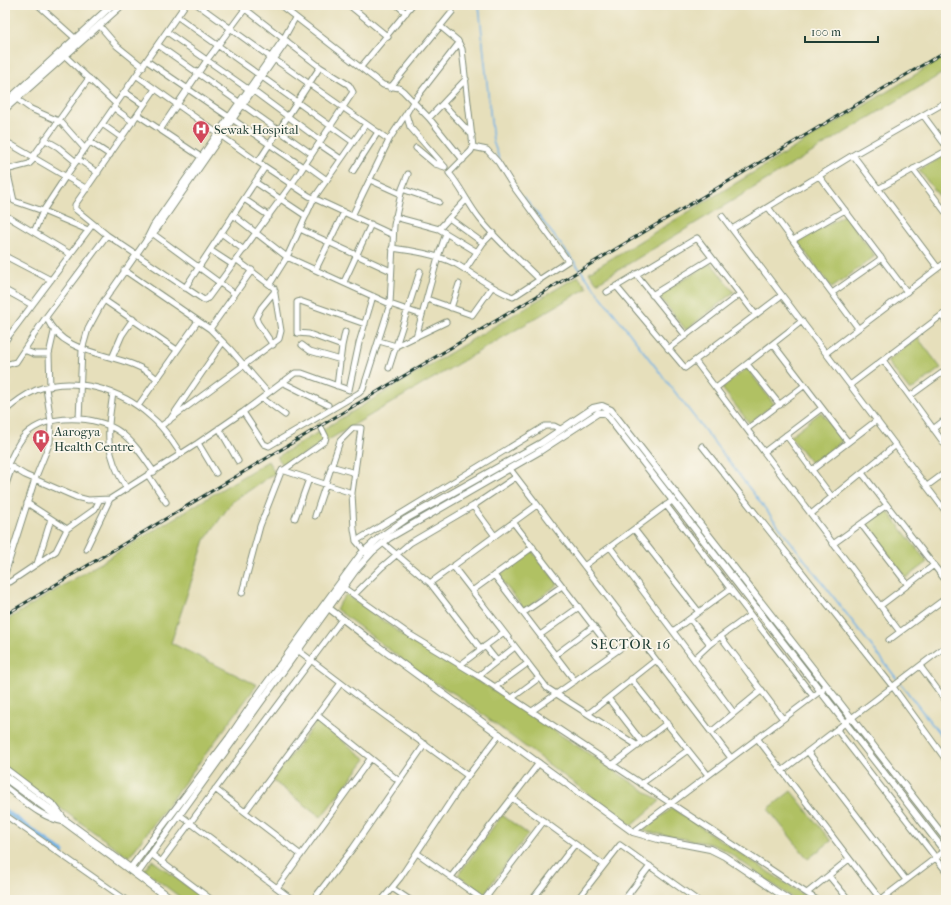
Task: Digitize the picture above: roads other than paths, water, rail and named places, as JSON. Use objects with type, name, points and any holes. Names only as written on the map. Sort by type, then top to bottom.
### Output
[{"type":"main road","points":[[5,777],[172,900]]},
{"type":"street","points":[[38,5],[78,40]]},
{"type":"street","points":[[42,9],[47,5]]},
{"type":"street","points":[[5,109],[64,55],[112,5]]},
{"type":"street","points":[[5,102],[78,40],[99,26],[122,5]]},
{"type":"street","points":[[34,232],[43,211],[66,176],[186,5]]},
{"type":"street","points":[[198,5],[389,140]]},
{"type":"street","points":[[280,5],[383,85],[390,88],[399,88],[429,118],[463,160]]},
{"type":"street","points":[[349,5],[388,37]]},
{"type":"street","points":[[397,5],[406,13]]},
{"type":"street","points":[[361,67],[388,37],[412,5]]},
{"type":"street","points":[[155,89],[75,209],[107,235],[204,300],[220,282],[269,216],[353,92],[352,88],[320,67],[242,7],[230,28],[206,60],[160,130]]},
{"type":"street","points":[[390,88],[452,12]]},
{"type":"street","points":[[178,17],[353,142]]},
{"type":"street","points":[[196,168],[201,157],[231,118],[285,40],[295,18]]},
{"type":"street","points":[[99,26],[117,46],[143,67]]},
{"type":"street","points":[[440,26],[459,43],[462,49],[473,147],[463,160],[449,172],[460,187],[466,200],[493,233],[540,280]]},
{"type":"street","points":[[167,32],[287,117],[341,159]]},
{"type":"street","points":[[352,216],[389,140],[413,102],[459,43]]},
{"type":"street","points":[[158,45],[312,154]]},
{"type":"street","points":[[64,55],[133,122]]},
{"type":"street","points":[[147,61],[269,144],[327,180]]},
{"type":"street","points":[[258,162],[320,67]]},
{"type":"street","points":[[137,76],[291,184],[314,198],[393,235]]},
{"type":"street","points":[[88,230],[43,211],[14,201],[6,170],[26,165],[33,158],[44,139],[89,78]]},
{"type":"street","points":[[429,118],[466,79]]},
{"type":"street","points":[[125,92],[144,106]]},
{"type":"street","points":[[17,98],[31,109],[58,120],[85,149]]},
{"type":"street","points":[[732,229],[853,155],[946,102]]},
{"type":"street","points":[[443,104],[472,135]]},
{"type":"street","points":[[406,114],[410,127],[445,168],[435,164],[416,148]]},
{"type":"street","points":[[138,115],[201,157]]},
{"type":"street","points":[[923,116],[946,146]]},
{"type":"street","points":[[102,124],[122,138]]},
{"type":"street","points":[[270,284],[287,257],[314,198],[366,124]]},
{"type":"street","points":[[354,171],[378,132]]},
{"type":"street","points":[[79,419],[82,350],[88,329],[104,300],[124,270],[219,134]]},
{"type":"street","points":[[44,139],[98,173]]},
{"type":"street","points":[[5,141],[87,189]]},
{"type":"street","points":[[90,142],[110,155]]},
{"type":"street","points":[[392,248],[420,252],[438,257],[465,270],[492,287],[513,297],[569,260],[490,152],[473,147]]},
{"type":"street","points":[[878,189],[946,151]]},
{"type":"street","points":[[853,155],[938,268]]},
{"type":"street","points":[[185,288],[265,167]]},
{"type":"street","points":[[913,169],[946,212]]},
{"type":"street","points":[[243,412],[267,445],[272,444],[317,421],[363,389],[390,304],[392,248],[395,217],[401,192],[408,174]]},
{"type":"street","points":[[819,176],[907,292]]},
{"type":"street","points":[[370,180],[401,192],[438,202]]},
{"type":"street","points":[[255,182],[306,216]]},
{"type":"street","points":[[244,199],[269,216]]},
{"type":"street","points":[[438,229],[466,200]]},
{"type":"street","points":[[768,207],[858,328]]},
{"type":"street","points":[[793,240],[845,210]]},
{"type":"street","points":[[316,269],[344,212]]},
{"type":"street","points":[[233,215],[287,257],[390,304],[422,315]]},
{"type":"street","points":[[5,216],[70,254]]},
{"type":"street","points":[[722,216],[946,512]]},
{"type":"street","points":[[395,217],[438,229],[477,252]]},
{"type":"street","points":[[449,218],[483,243]]},
{"type":"street","points":[[5,341],[7,335],[32,305],[92,224]]},
{"type":"street","points":[[344,282],[371,224]]},
{"type":"street","points":[[300,229],[391,271]]},
{"type":"street","points":[[151,233],[235,294]]},
{"type":"street","points":[[221,233],[244,250]]},
{"type":"street","points":[[416,337],[446,233]]},
{"type":"street","points":[[465,270],[483,243],[493,233]]},
{"type":"street","points":[[6,365],[16,362],[46,318],[107,235]]},
{"type":"street","points":[[606,292],[695,238],[698,239],[756,316]]},
{"type":"street","points":[[210,250],[233,265]]},
{"type":"street","points":[[5,256],[51,280]]},
{"type":"street","points":[[652,295],[712,258]]},
{"type":"street","points":[[832,294],[882,258]]},
{"type":"street","points":[[161,426],[273,345],[279,339],[281,331],[275,291],[270,284],[237,260]]},
{"type":"street","points":[[826,353],[946,262]]},
{"type":"street","points":[[124,270],[210,330],[245,365],[268,393]]},
{"type":"street","points":[[210,330],[252,270]]},
{"type":"street","points":[[389,368],[420,271]]},
{"type":"street","points":[[636,274],[686,336]]},
{"type":"street","points":[[451,308],[459,284]]},
{"type":"street","points":[[616,286],[685,368],[696,362],[782,295]]},
{"type":"street","points":[[427,300],[472,315],[492,287]]},
{"type":"street","points":[[5,290],[32,305]]},
{"type":"street","points":[[273,345],[256,321],[256,318],[261,308],[275,291]]},
{"type":"street","points":[[668,349],[740,294]]},
{"type":"street","points":[[8,465],[76,497],[99,501],[110,499],[198,443],[243,412],[292,374],[298,372],[347,390],[350,389],[356,352],[373,296]]},
{"type":"street","points":[[104,300],[177,350]]},
{"type":"street","points":[[342,346],[309,334],[295,332],[298,316],[297,302],[300,301],[365,324]]},
{"type":"street","points":[[850,385],[944,314],[946,322]]},
{"type":"street","points":[[46,318],[54,332],[82,350],[142,368],[157,379]]},
{"type":"street","points":[[112,358],[122,335],[132,319]]},
{"type":"street","points":[[138,406],[198,321]]},
{"type":"street","points":[[716,388],[802,321]]},
{"type":"street","points":[[379,341],[396,346],[446,322]]},
{"type":"street","points":[[5,574],[35,479],[48,451],[52,434],[48,388],[49,354],[54,332]]},
{"type":"street","points":[[337,386],[345,332]]},
{"type":"street","points":[[168,422],[223,342]]},
{"type":"street","points":[[773,344],[848,442]]},
{"type":"street","points":[[302,345],[310,351],[340,360]]},
{"type":"street","points":[[24,350],[34,354],[49,354]]},
{"type":"street","points":[[883,360],[946,446]]},
{"type":"street","points":[[696,362],[900,632]]},
{"type":"street","points":[[747,364],[780,405]]},
{"type":"street","points":[[910,396],[946,370]]},
{"type":"street","points":[[282,382],[328,405]]},
{"type":"street","points":[[5,410],[24,396],[48,388],[64,385],[81,386],[113,393],[138,406],[161,426],[181,454]]},
{"type":"street","points":[[747,430],[805,385]]},
{"type":"street","points":[[113,393],[108,426],[109,443],[114,467],[127,489]]},
{"type":"street","points":[[262,398],[285,415]]},
{"type":"street","points":[[134,872],[230,738],[261,691],[379,538],[422,510],[534,446],[593,408],[611,410],[946,839]]},
{"type":"street","points":[[764,452],[822,408]]},
{"type":"street","points":[[367,554],[383,543],[540,451],[598,413],[601,409]]},
{"type":"street","points":[[601,409],[946,851],[880,900],[757,738]]},
{"type":"street","points":[[5,487],[8,465],[24,436],[34,428],[62,419],[79,419],[108,426],[119,432],[130,440],[154,472]]},
{"type":"street","points":[[933,429],[946,419]]},
{"type":"street","points":[[812,470],[877,420]]},
{"type":"street","points":[[356,541],[472,469],[545,426],[554,426],[560,429]]},
{"type":"street","points":[[219,428],[238,461]]},
{"type":"street","points":[[315,516],[342,437],[353,428],[361,428],[352,493],[356,541],[367,554]]},
{"type":"street","points":[[242,593],[262,521],[282,470],[325,441],[327,438],[322,429]]},
{"type":"street","points":[[786,435],[832,497]]},
{"type":"street","points":[[198,443],[216,473]]},
{"type":"street","points":[[811,514],[896,445]]},
{"type":"street","points":[[702,446],[893,687],[946,760]]},
{"type":"street","points":[[331,466],[355,473]]},
{"type":"street","points":[[510,469],[731,758]]},
{"type":"street","points":[[282,470],[352,493]]},
{"type":"street","points":[[927,486],[946,472]]},
{"type":"street","points":[[862,473],[946,581]]},
{"type":"street","points":[[148,476],[166,502]]},
{"type":"street","points":[[354,595],[382,567],[410,543],[473,506],[516,477]]},
{"type":"street","points":[[296,518],[309,479]]},
{"type":"street","points":[[86,549],[110,499]]},
{"type":"street","points":[[5,582],[10,582],[56,551],[67,529],[95,509],[99,501]]},
{"type":"street","points":[[584,566],[672,501]]},
{"type":"street","points":[[27,503],[67,529]]},
{"type":"street","points":[[416,505],[422,510]]},
{"type":"street","points":[[430,583],[537,505]]},
{"type":"street","points":[[666,505],[813,696]]},
{"type":"street","points":[[833,544],[887,505]]},
{"type":"street","points":[[473,506],[495,536]]},
{"type":"street","points":[[37,564],[51,519]]},
{"type":"street","points":[[513,522],[614,653]]},
{"type":"street","points":[[861,524],[908,585]]},
{"type":"street","points":[[634,529],[699,612]]},
{"type":"street","points":[[383,543],[396,555],[411,565],[430,583],[481,649]]},
{"type":"street","points":[[472,591],[533,547]]},
{"type":"street","points":[[610,547],[734,713]]},
{"type":"street","points":[[453,566],[548,688],[588,714],[640,744]]},
{"type":"street","points":[[880,606],[934,566]]},
{"type":"street","points":[[494,575],[574,680]]},
{"type":"street","points":[[341,586],[409,634],[532,711],[670,804],[817,900]]},
{"type":"street","points":[[523,613],[562,586]]},
{"type":"street","points":[[673,631],[730,589]]},
{"type":"street","points":[[889,640],[946,598]]},
{"type":"street","points":[[540,635],[579,606]]},
{"type":"street","points":[[326,607],[633,832],[658,839],[710,849],[724,856],[789,900]]},
{"type":"street","points":[[134,872],[151,854],[299,651],[326,607]]},
{"type":"street","points":[[694,659],[710,644],[722,637],[750,615]]},
{"type":"street","points":[[161,862],[342,619]]},
{"type":"street","points":[[690,619],[710,644]]},
{"type":"street","points":[[555,655],[594,626]]},
{"type":"street","points":[[460,665],[504,632]]},
{"type":"street","points":[[532,711],[638,636]]},
{"type":"street","points":[[722,637],[783,719]]},
{"type":"street","points":[[485,646],[497,661]]},
{"type":"street","points":[[478,676],[515,647]]},
{"type":"street","points":[[782,771],[944,648],[946,655]]},
{"type":"street","points":[[299,651],[468,776]]},
{"type":"street","points":[[588,714],[656,660]]},
{"type":"street","points":[[495,687],[528,663]]},
{"type":"street","points":[[920,666],[946,701]]},
{"type":"street","points":[[512,698],[540,678]]},
{"type":"street","points":[[631,679],[708,775]]},
{"type":"street","points":[[245,812],[341,683]]},
{"type":"street","points":[[633,832],[827,686]]},
{"type":"street","points":[[711,732],[762,690]]},
{"type":"street","points":[[608,698],[640,744]]},
{"type":"street","points":[[317,716],[400,781]]},
{"type":"street","points":[[612,765],[667,724]]},
{"type":"street","points":[[837,730],[946,870]]},
{"type":"street","points":[[382,900],[392,888],[468,776],[500,734]]},
{"type":"street","points":[[313,900],[353,848],[425,744]]},
{"type":"street","points":[[641,784],[688,750]]},
{"type":"street","points":[[808,752],[906,880]]},
{"type":"street","points":[[277,888],[370,758]]},
{"type":"street","points":[[451,877],[539,763]]},
{"type":"street","points":[[5,768],[54,805],[66,822]]},
{"type":"street","points":[[5,787],[47,817],[56,821],[66,822]]},
{"type":"street","points":[[215,789],[301,854]]},
{"type":"street","points":[[512,798],[604,865]]},
{"type":"street","points":[[5,815],[126,900]]},
{"type":"street","points":[[180,815],[293,900]]},
{"type":"street","points":[[416,853],[484,900],[544,821]]},
{"type":"street","points":[[532,900],[575,844]]},
{"type":"street","points":[[577,900],[620,845],[697,900]]},
{"type":"street","points":[[151,854],[212,900]]},
{"type":"street","points":[[807,893],[849,859]]},
{"type":"street","points":[[624,900],[650,866]]},
{"type":"street","points":[[829,876],[849,900]]},
{"type":"street","points":[[392,888],[410,900]]},
{"type":"street","points":[[628,895],[634,900]]},
{"type":"waterway","points":[[479,5],[493,141],[500,161]]},
{"type":"waterway","points":[[524,197],[897,679]]},
{"type":"waterway","points":[[901,684],[946,742]]},
{"type":"waterway","points":[[5,811],[62,852]]},
{"type":"tunnel","points":[[318,423],[322,429]]},
{"type":"railway","points":[[5,615],[946,51]]},
{"type":"place","name":"Sewak Hospital","points":[[201,144]]},
{"type":"place","name":"Aarogya Health Centre","points":[[41,453]]},
{"type":"district","name":"SECTOR 16","points":[[631,644]]}]
